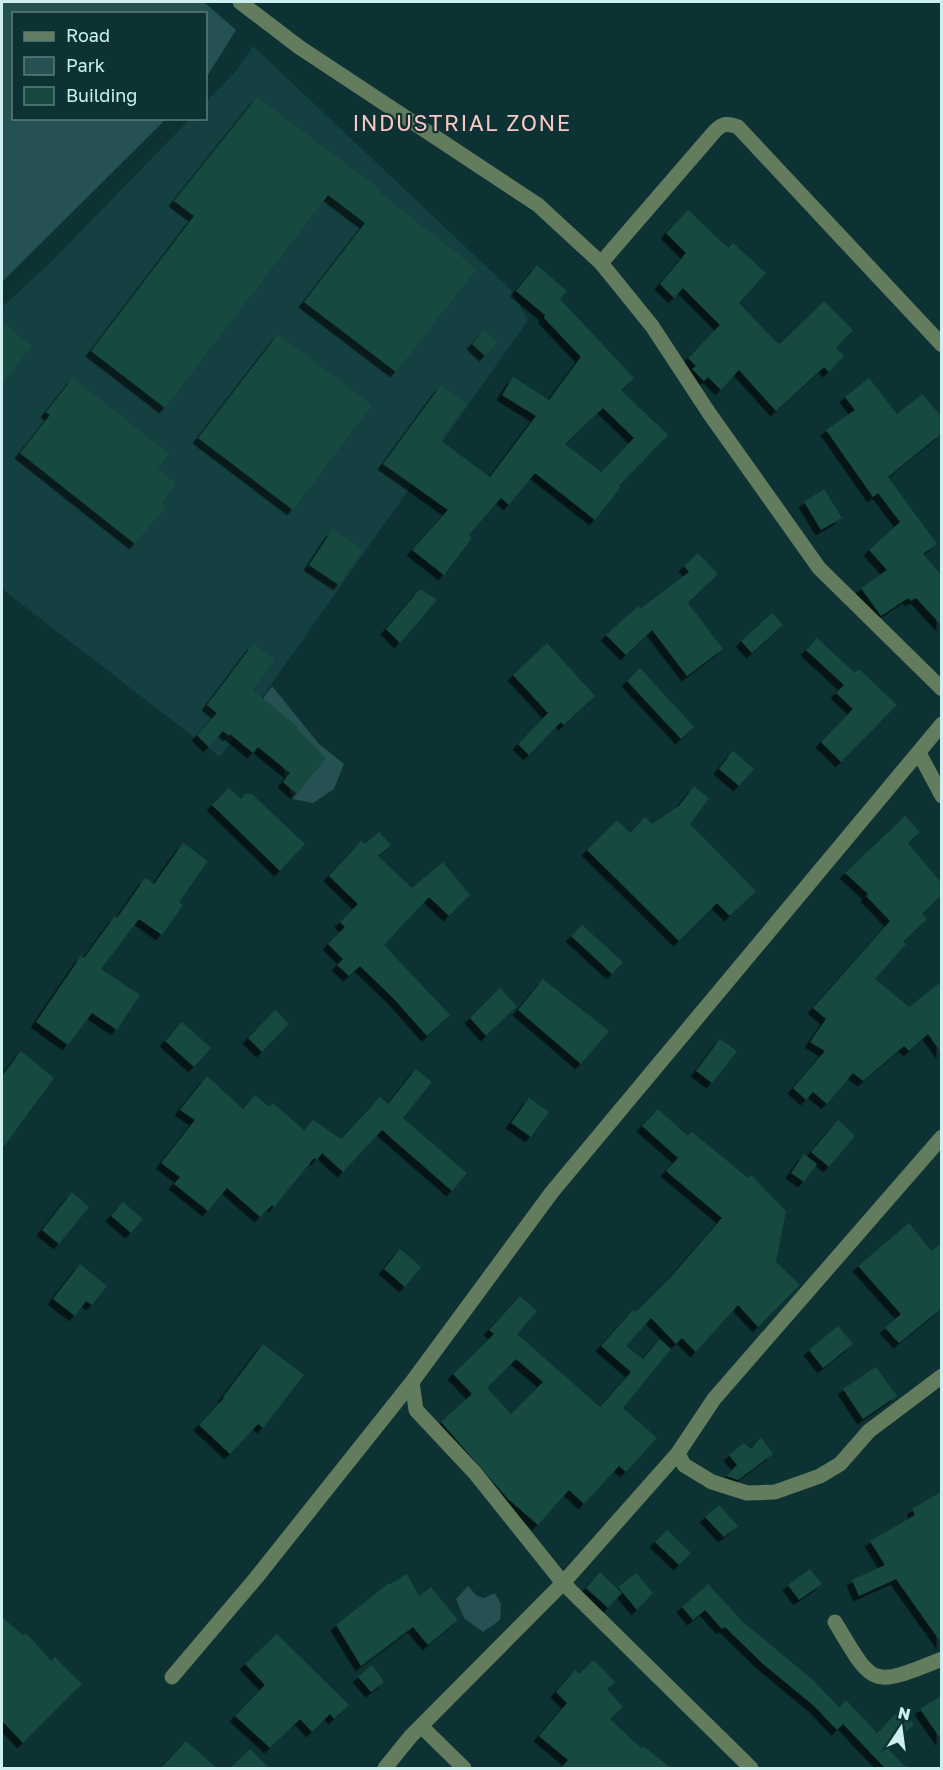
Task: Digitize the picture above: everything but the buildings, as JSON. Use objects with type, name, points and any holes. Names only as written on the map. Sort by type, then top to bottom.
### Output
[{"type":"street","points":[[240,2],[299,47],[538,205],[601,263],[652,326],[709,414],[819,568],[942,689]]},
{"type":"street","points":[[601,263],[715,131],[721,125],[729,124],[738,127],[942,345]]},
{"type":"street","points":[[172,1677],[256,1578],[412,1382],[552,1192],[942,724]]},
{"type":"street","points":[[919,753],[942,796]]},
{"type":"street","points":[[385,1768],[421,1726],[563,1583],[678,1453],[714,1399],[942,1137]]},
{"type":"street","points":[[678,1453],[684,1465],[712,1482],[747,1493],[775,1492],[820,1476],[840,1464],[869,1431],[942,1376]]},
{"type":"street","points":[[412,1382],[416,1410],[475,1473],[563,1583],[751,1768]]},
{"type":"street","points":[[835,1623],[863,1668],[879,1677],[895,1678],[942,1659]]},
{"type":"street","points":[[421,1726],[464,1768]]},
{"type":"shaded area","points":[[253,46],[510,289],[528,320],[220,757],[2,589],[2,307],[50,263],[189,120],[207,120],[207,101],[237,70]]},
{"type":"green space","points":[[2,2],[204,2],[236,30],[207,76],[207,12],[12,12],[12,120],[165,120],[2,282]]},
{"type":"green space","points":[[272,686],[319,744],[344,764],[334,789],[313,803],[292,799],[282,765],[241,729]]},
{"type":"green space","points":[[468,1586],[477,1596],[484,1598],[495,1593],[501,1604],[500,1620],[483,1632],[464,1618],[456,1599]]},
{"type":"district","name":"INDUSTRIAL ZONE","points":[[462,123]]}]
